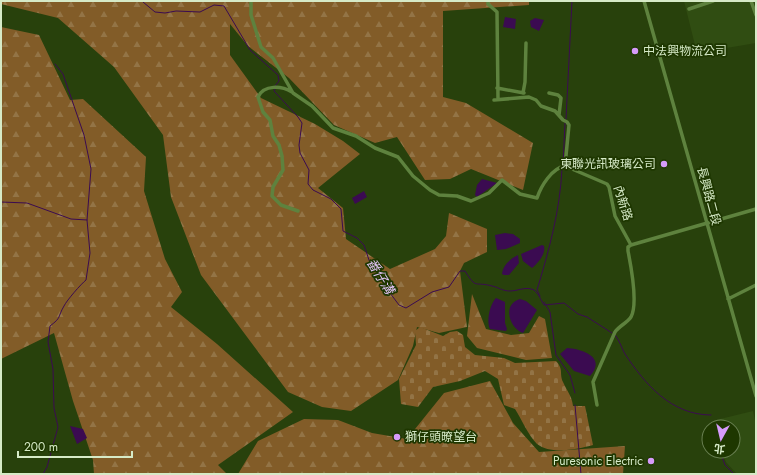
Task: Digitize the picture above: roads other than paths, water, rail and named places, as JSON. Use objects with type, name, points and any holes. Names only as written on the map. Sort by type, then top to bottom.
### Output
[{"type":"street","points":[[251,1],[251,15],[261,47],[275,62],[293,93]]},
{"type":"street","points":[[298,211],[281,205],[272,196],[273,186],[283,170],[282,156],[279,145],[274,136],[270,120],[263,112],[258,97],[261,92],[271,88],[284,88],[312,106],[333,128],[356,136],[375,148],[398,157],[413,176],[439,195],[457,196],[471,201],[489,193],[502,180],[520,194],[537,198],[553,172],[558,167],[565,166],[569,125],[555,111],[541,106],[536,100],[527,97],[505,100],[496,99],[498,88],[497,12],[488,4],[488,1]]},
{"type":"street","name":"長興路二段","points":[[644,1],[705,222],[756,396]]},
{"type":"street","points":[[689,9],[713,1]]},
{"type":"street","points":[[751,1],[756,15]]},
{"type":"street","points":[[523,93],[525,82],[526,43]]},
{"type":"street","points":[[498,88],[523,93],[527,97]]},
{"type":"street","points":[[549,93],[558,95],[561,98],[559,115]]},
{"type":"street","name":"內新路","points":[[565,166],[607,184],[619,226],[631,245]]},
{"type":"street","points":[[597,405],[593,382],[615,332],[619,326],[631,317],[633,310],[633,277],[628,247],[705,222],[756,209]]},
{"type":"street","points":[[728,299],[756,285]]},
{"type":"waterway","points":[[566,119],[572,1]]},
{"type":"waterway","name":"番仔溝","points":[[143,2],[155,12],[165,13],[176,11],[200,12],[214,5],[224,6],[250,50],[278,75],[279,81],[275,86]]},
{"type":"waterway","points":[[43,474],[47,467],[58,427],[54,408],[53,369],[48,342],[50,326],[58,319],[68,300],[86,280],[90,253],[87,220],[91,169],[84,135],[63,74],[55,64]]},
{"type":"waterway","name":"番仔溝","points":[[275,89],[274,91],[302,123],[299,145],[300,153],[309,170],[308,184],[313,190],[331,199],[341,209],[343,231],[357,238],[364,245],[370,263],[379,270],[384,285],[399,305],[406,308],[432,292],[449,287],[460,271],[465,271],[476,284],[492,286],[507,291],[525,289],[534,290],[544,305],[564,303],[578,314],[587,317],[612,333]]},
{"type":"waterway","points":[[563,166],[565,123]]},
{"type":"waterway","points":[[540,296],[537,290],[550,245],[559,200],[562,169]]},
{"type":"waterway","points":[[1,202],[27,203],[71,219],[87,220]]},
{"type":"waterway","points":[[544,302],[550,312],[556,355],[570,375],[575,393]]},
{"type":"waterway","name":"番仔溝","points":[[615,335],[625,354],[641,376],[660,396],[671,404],[684,410],[697,414],[711,415]]},
{"type":"waterway","points":[[575,405],[581,474]]},
{"type":"waterway","name":"番仔溝","points":[[723,459],[725,465],[734,474]]},
{"type":"place","name":"中法興物流公司","points":[[635,51]]},
{"type":"place","name":"東聯光訊玻璃公司","points":[[664,164]]},
{"type":"place","name":"獅仔頭暸望台","points":[[397,437]]},
{"type":"place","name":"Puresonic Electric","points":[[651,461]]}]
